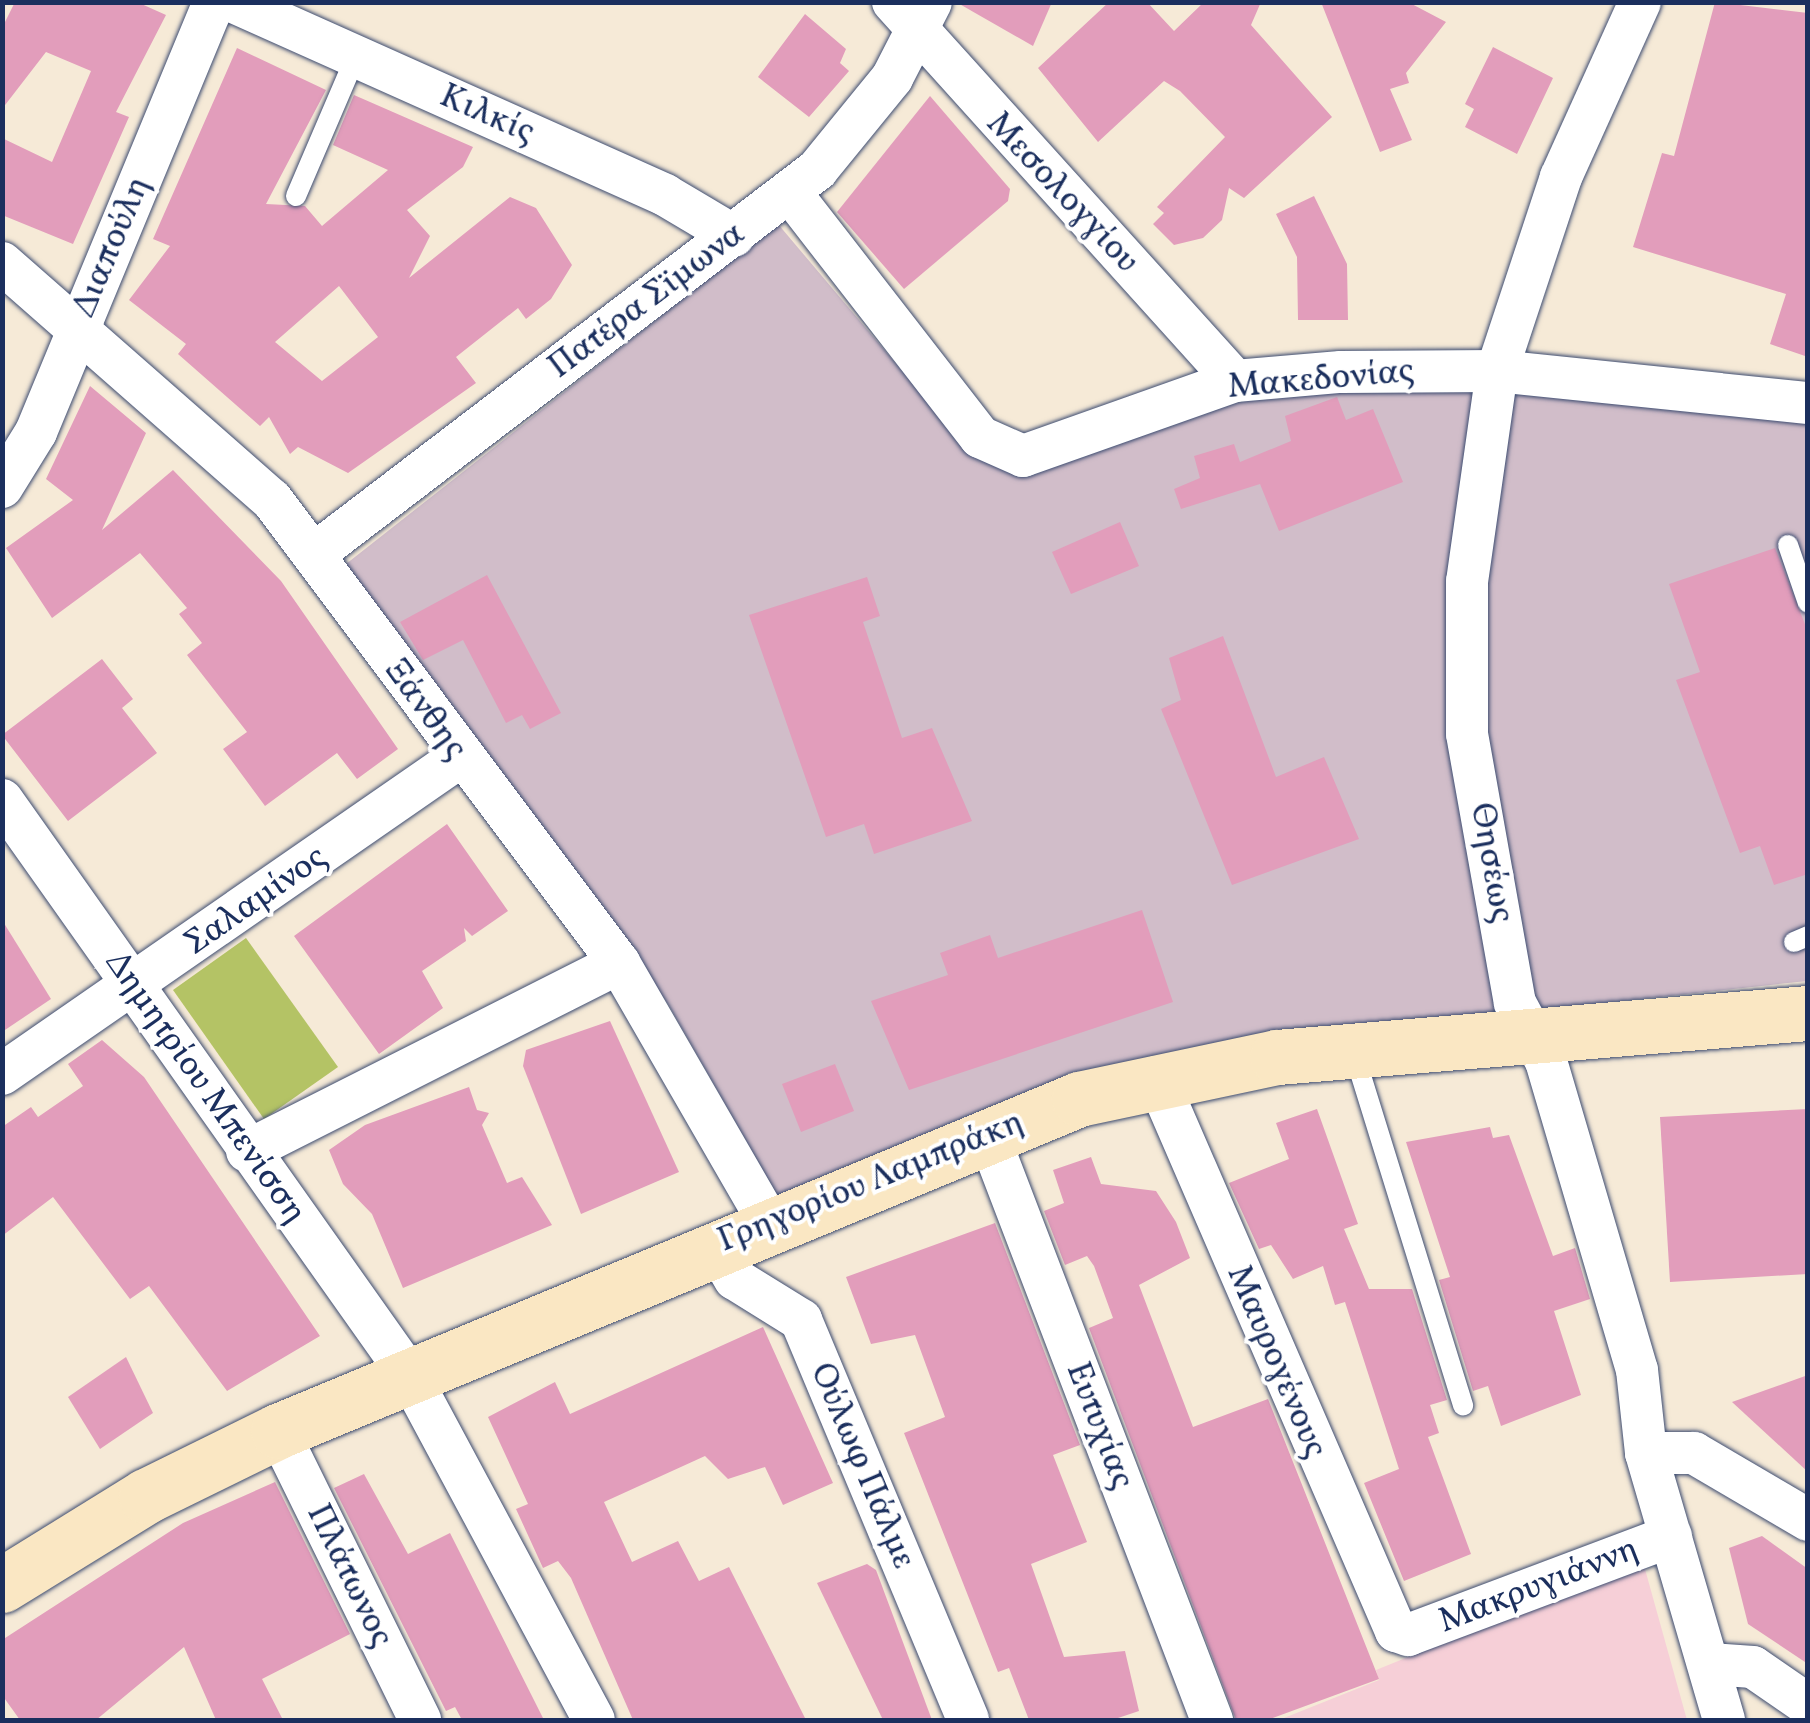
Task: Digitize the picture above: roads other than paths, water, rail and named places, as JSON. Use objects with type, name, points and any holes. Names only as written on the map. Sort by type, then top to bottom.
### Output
[{"type":"main road","name":"Γρηγορίου Λαμπράκη","points":[[2,1585],[146,1496],[278,1431],[987,1132],[1156,1076],[1527,1034],[1808,1014]]},
{"type":"street","name":"Διαπούλη","points":[[2,487],[36,432],[214,2]]},
{"type":"street","name":"Κιλκίς","points":[[234,2],[665,194],[734,236]]},
{"type":"street","name":"Θησέως","points":[[1640,2],[1562,178],[1497,371],[1467,581],[1468,734],[1527,1034],[1546,1061],[1637,1370],[1646,1453],[1724,1720]]},
{"type":"street","name":"Πατέρα Σϊμωνα","points":[[314,554],[790,192],[861,122],[914,14]]},
{"type":"street","name":"Μεσολογγίου","points":[[914,14],[1234,381]]},
{"type":"street","name":"Μακεδονίας","points":[[790,192],[999,451],[1023,456],[1234,381],[1497,371],[1808,403]]},
{"type":"street","name":"Ξάνθης","points":[[2,263],[230,454],[314,554],[457,759],[516,819],[619,963],[769,1223]]},
{"type":"street","name":"Σαλαμίνος","points":[[2,1074],[135,987],[457,759]]},
{"type":"street","name":"Δημητρίου Μπενίσση","points":[[2,800],[247,1152],[409,1375],[594,1720]]},
{"type":"street","points":[[247,1152],[619,963]]},
{"type":"street","name":"Μαυρογένους","points":[[1156,1076],[1383,1618],[1408,1635]]},
{"type":"street","name":"Ευτυχίας","points":[[987,1132],[1212,1720]]},
{"type":"street","name":"Ούλωφ Πάλμε","points":[[715,1246],[735,1279],[802,1320],[968,1720]]},
{"type":"street","name":"Πλάτωνος","points":[[278,1431],[420,1720]]},
{"type":"street","points":[[1646,1453],[1694,1452],[1808,1520]]},
{"type":"street","name":"Μακρυγιάννη","points":[[1408,1635],[1670,1536]]},
{"type":"street","points":[[1710,1664],[1753,1666],[1808,1705]]},
{"type":"lane","points":[[296,196],[356,56]]},
{"type":"lane","points":[[1788,545],[1808,603]]},
{"type":"lane","points":[[1353,1051],[1463,1406]]}]
